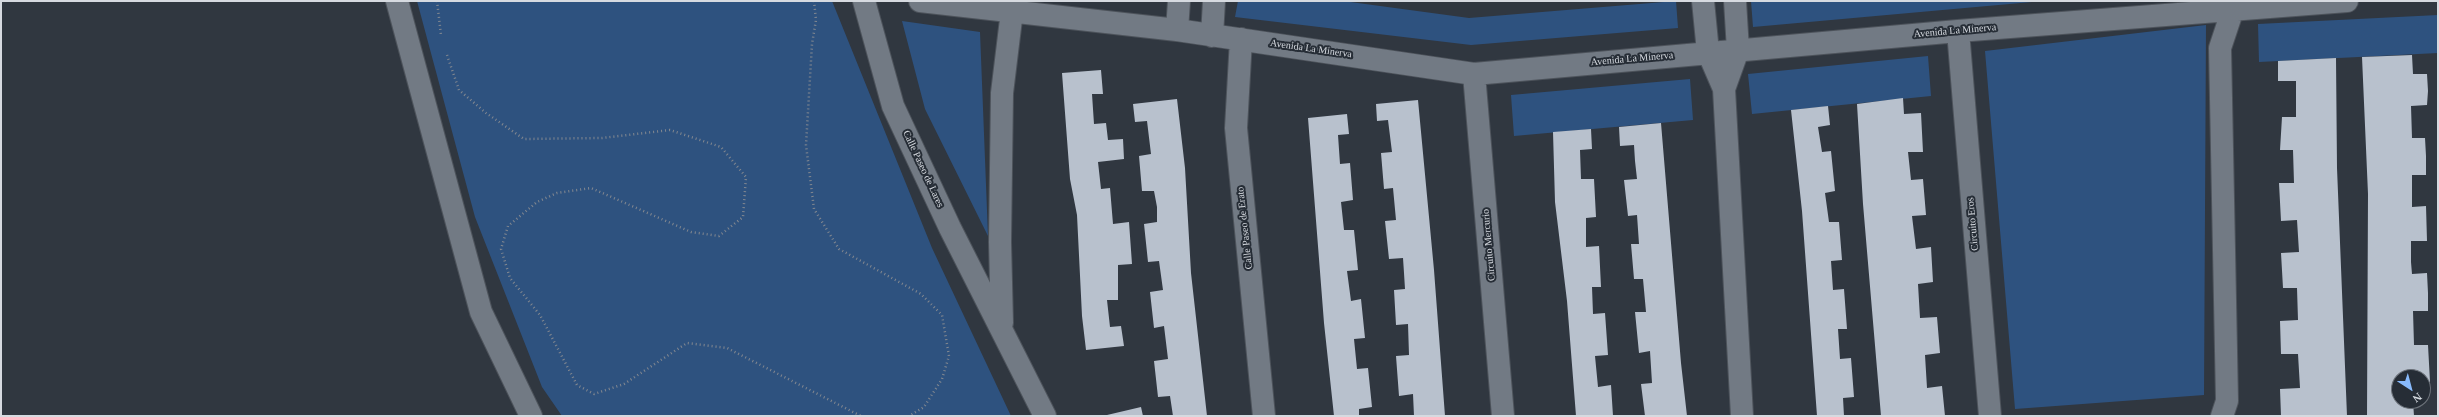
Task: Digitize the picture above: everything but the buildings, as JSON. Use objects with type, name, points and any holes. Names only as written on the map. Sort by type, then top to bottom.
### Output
[{"type":"street","points":[[397,1],[481,312],[531,416]]},
{"type":"street","name":"Calle Paseo de Lares","points":[[864,1],[893,106],[950,228],[1002,328],[1045,416]]},
{"type":"street","name":"Avenida La Minerva","points":[[920,1],[1177,30],[1474,74],[1708,52],[1958,31],[2198,6],[2347,1]]},
{"type":"street","points":[[1177,30],[1179,1]]},
{"type":"street","points":[[1212,36],[1214,1]]},
{"type":"street","points":[[1703,1],[1708,52],[1724,89],[1742,416]]},
{"type":"street","points":[[1724,89],[1738,50],[1735,1]]},
{"type":"street","points":[[2222,416],[2227,401],[2220,48],[2233,5]]},
{"type":"street","points":[[2198,6],[2220,48]]},
{"type":"street","name":"Calle Paseo de Lares","points":[[1002,328],[1000,242],[1002,93],[1012,11]]},
{"type":"street","name":"Circuito Eros","points":[[1958,31],[1990,416]]},
{"type":"street","name":"Calle Paseo de Erato","points":[[1241,39],[1236,128],[1264,416]]},
{"type":"street","name":"Circuito Mercurio","points":[[1474,74],[1504,416]]},
{"type":"path","points":[[437,1],[441,37]]},
{"type":"path","points":[[814,1],[816,20],[812,44],[806,145],[814,209],[839,249],[921,294],[942,315],[948,356],[942,379],[924,406],[909,416]]},
{"type":"path","points":[[445,50],[459,90],[486,113],[524,139],[602,138],[670,130],[721,147],[746,177],[743,217],[719,236],[691,232],[591,188],[557,193],[537,202],[508,226],[501,249],[510,278],[540,315],[578,385],[594,394],[624,384],[687,343],[727,348],[861,416]]},
{"type":"shaded area","points":[[417,1],[832,1],[932,248],[1011,416],[562,416],[542,387],[475,217]]},
{"type":"shaded area","points":[[1238,1],[1343,1],[1469,18],[1676,1],[1678,28],[1471,45],[1235,17]]},
{"type":"shaded area","points":[[1751,1],[2043,1],[1753,27]]},
{"type":"shaded area","points":[[2438,15],[2438,53],[2259,62],[2258,24]]},
{"type":"shaded area","points":[[902,21],[980,32],[988,236],[925,109]]},
{"type":"shaded area","points":[[2206,25],[2204,395],[2015,409],[1985,51]]},
{"type":"shaded area","points":[[1928,56],[1931,96],[1752,114],[1748,74]]},
{"type":"shaded area","points":[[1690,79],[1693,120],[1514,136],[1511,95]]}]
